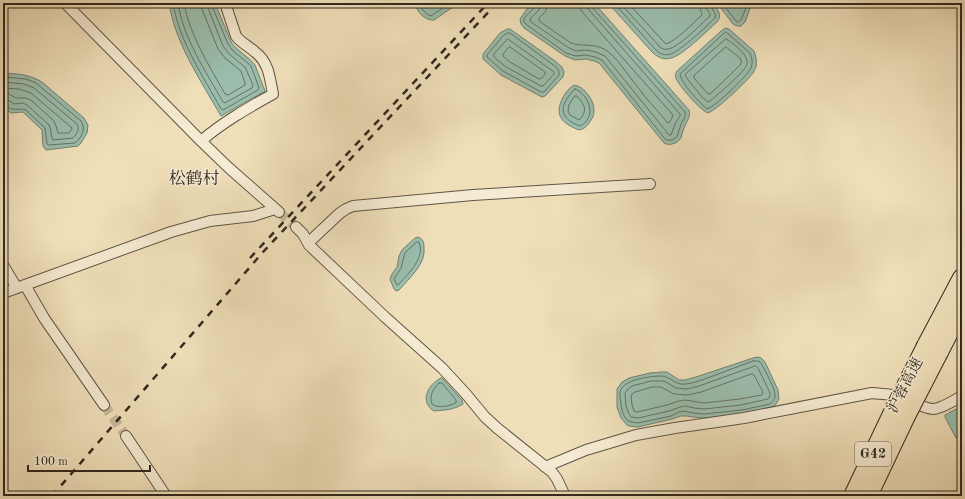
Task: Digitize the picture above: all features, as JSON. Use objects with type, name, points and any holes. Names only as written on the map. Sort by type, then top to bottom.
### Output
[{"type":"highway","name":"沪蓉高速","points":[[853,496],[899,415],[932,349],[962,278]]},
{"type":"highway","name":"沪蓉高速","points":[[932,349],[962,307]]},
{"type":"highway","name":"沪蓉高速","points":[[868,496],[899,415]]},
{"type":"street","points":[[3,293],[171,232],[210,221],[253,216],[277,210],[201,142],[65,3]]},
{"type":"street","points":[[201,142],[228,121],[273,94],[266,64],[259,54],[239,40],[236,36],[225,3]]},
{"type":"street","points":[[308,243],[340,212],[353,206],[473,195],[650,184]]},
{"type":"street","points":[[296,228],[303,234],[308,243],[385,317],[442,368],[485,417],[552,472],[565,496]]},
{"type":"street","points":[[3,265],[21,286],[104,405]]},
{"type":"street","points":[[545,467],[586,450],[636,435],[744,418],[872,393],[896,396],[935,409],[962,396]]},
{"type":"street","points":[[126,436],[166,496]]},
{"type":"water","points":[[169,3],[215,3],[231,42],[255,65],[265,91],[221,116],[197,75],[183,47],[172,18]]},
{"type":"water","points":[[419,3],[455,3],[453,7],[434,20],[431,20],[419,12],[416,6]]},
{"type":"water","points":[[534,3],[594,3],[689,110],[689,117],[681,138],[673,144],[664,143],[599,63],[586,59],[575,60],[565,56],[524,28],[520,19],[526,10]]},
{"type":"water","points":[[608,3],[713,3],[719,12],[719,19],[688,48],[676,56],[664,59],[653,53]]},
{"type":"water","points":[[717,3],[752,3],[745,22],[741,26],[737,26],[733,24]]},
{"type":"water","points":[[726,28],[754,51],[756,67],[753,73],[725,101],[708,113],[696,104],[686,93],[676,78],[676,74],[677,71]]},
{"type":"water","points":[[510,29],[562,67],[564,72],[563,77],[545,96],[540,96],[501,75],[483,59],[483,54],[500,33]]},
{"type":"water","points":[[3,73],[19,74],[37,79],[84,118],[88,125],[87,133],[81,143],[78,146],[46,150],[43,146],[42,130],[23,112],[11,113],[3,107]]},
{"type":"water","points":[[574,85],[585,91],[591,99],[594,107],[594,114],[591,120],[585,128],[579,130],[564,121],[559,114],[560,103],[563,97]]},
{"type":"water","points":[[418,237],[424,244],[424,253],[421,263],[399,290],[396,291],[390,279],[397,267],[399,256],[402,250]]},
{"type":"water","points":[[758,357],[765,362],[778,390],[779,399],[771,408],[743,414],[704,418],[681,416],[638,427],[627,425],[621,418],[617,407],[617,389],[622,382],[629,378],[650,373],[667,372],[679,380],[685,380]]},
{"type":"water","points":[[441,378],[462,400],[463,404],[453,409],[434,411],[429,407],[426,398],[427,393],[432,384]]},
{"type":"water","points":[[962,406],[962,437],[956,438],[945,415]]},
{"type":"tunnel","points":[[279,212],[296,227]]},
{"type":"tunnel","points":[[104,405],[126,436]]},
{"type":"railway","points":[[250,258],[488,3]]},
{"type":"railway","points":[[52,496],[263,252],[497,3]]},
{"type":"district","name":"松鹤村","points":[[194,179]]}]
